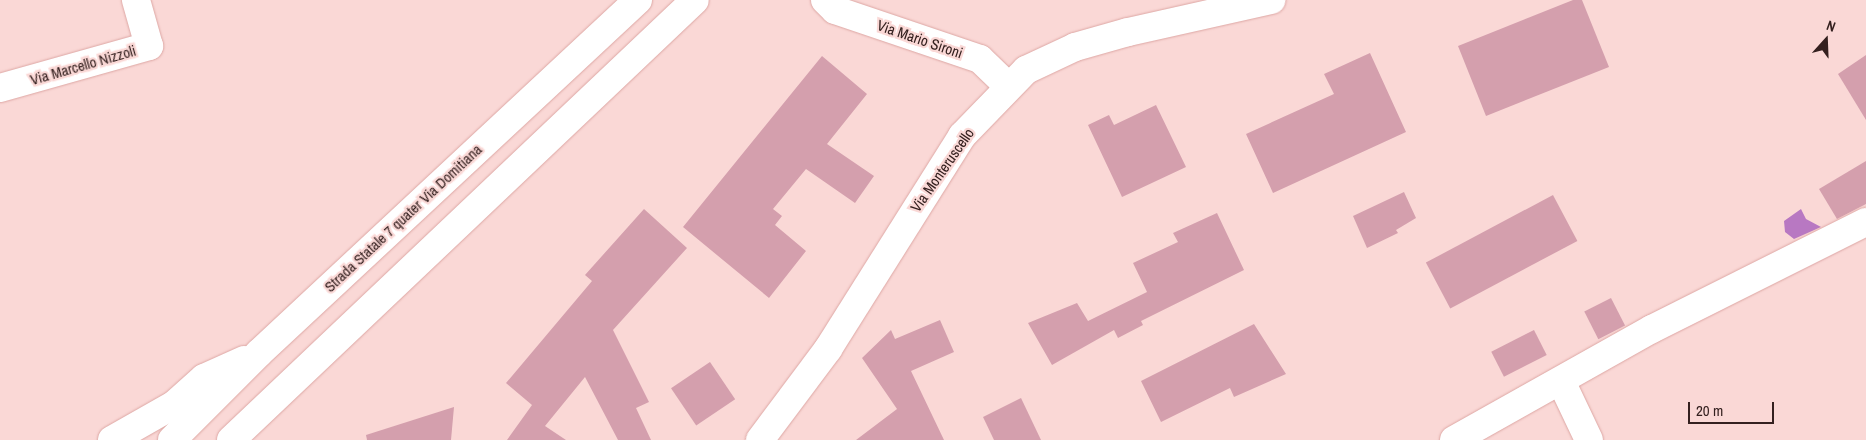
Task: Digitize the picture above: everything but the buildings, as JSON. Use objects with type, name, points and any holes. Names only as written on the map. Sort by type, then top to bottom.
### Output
[{"type":"main road","name":"Via Marcello Nizzoli","points":[[0,88],[149,46],[136,0]]},
{"type":"main road","name":"Strada Statale 7 quater Via Domitiana","points":[[172,440],[259,353],[638,0]]},
{"type":"main road","points":[[231,440],[695,0]]},
{"type":"main road","name":"Via Mario Sironi","points":[[825,0],[835,10],[980,59],[1009,87]]},
{"type":"main road","name":"Via Monteruscello","points":[[760,440],[828,349],[962,136],[1026,70],[1075,47],[1271,0]]},
{"type":"main road","points":[[1454,440],[1652,329],[1866,222]]},
{"type":"main road","points":[[112,440],[175,404],[204,378],[259,353]]},
{"type":"main road","points":[[1561,381],[1589,440]]},
{"type":"shaded area","points":[[1801,209],[1806,219],[1821,227],[1794,239],[1785,232],[1784,221]]}]
